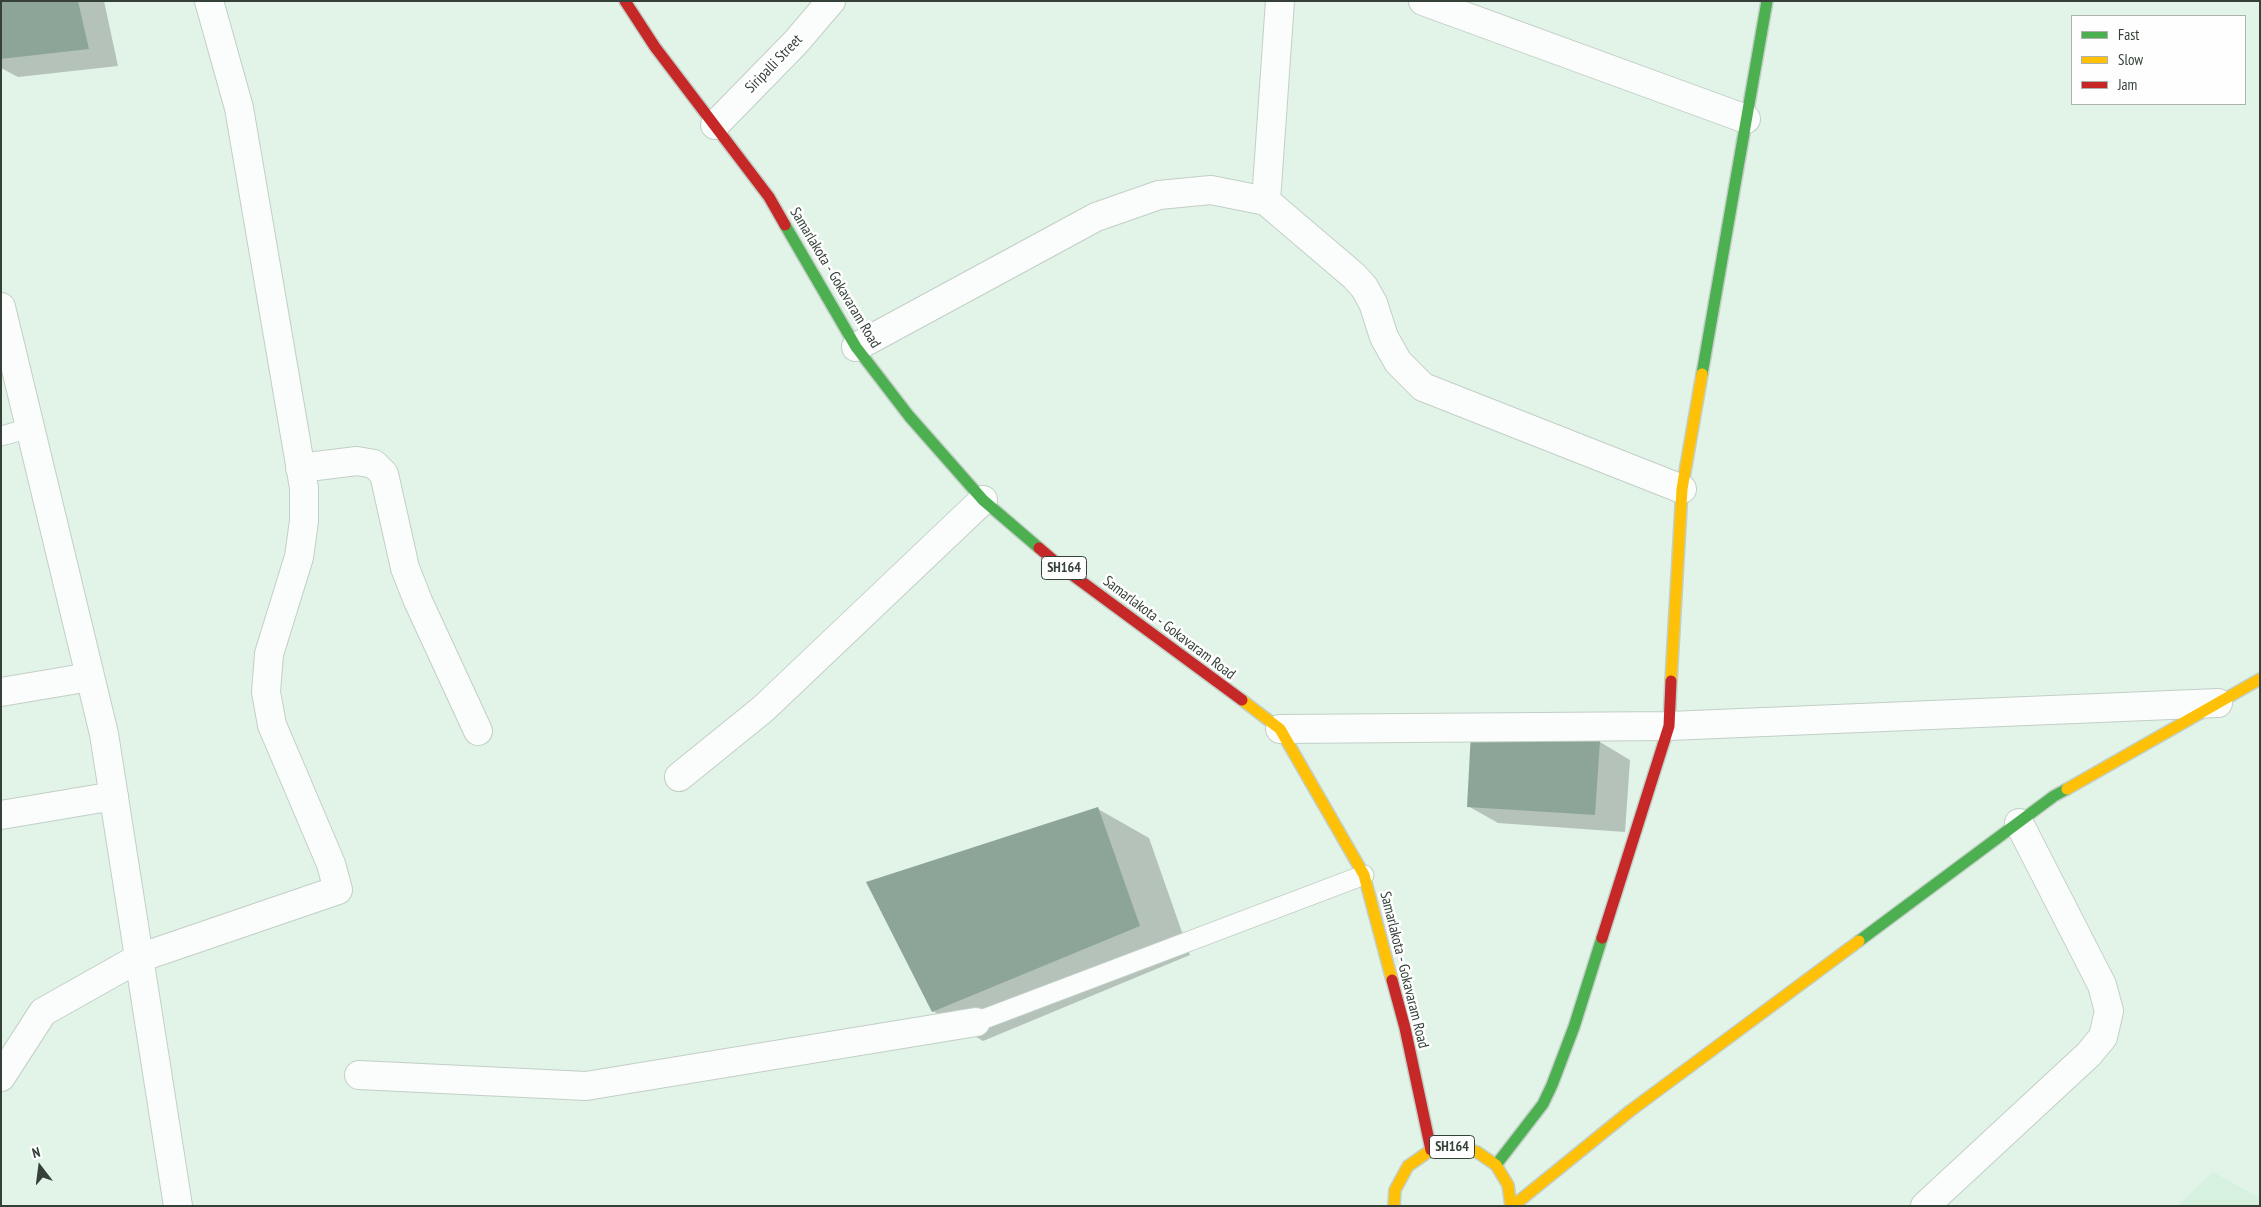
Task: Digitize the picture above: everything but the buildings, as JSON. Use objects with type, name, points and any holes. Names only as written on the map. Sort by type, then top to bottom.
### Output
[{"type":"main road","name":"Samarlakota - Gokavaram Road","points":[[625,1],[655,47],[770,197],[856,347],[909,416],[982,500],[1059,565],[1280,729],[1364,875],[1405,1028],[1431,1150]]},
{"type":"main road","points":[[1496,1165],[1543,1104],[1552,1085],[1574,1027],[1669,726],[1682,490],[1767,1]]},
{"type":"main road","points":[[1512,1206],[1630,1111],[2054,796],[2260,679]]},
{"type":"main road","name":"SH164","points":[[1394,1206],[1394,1190],[1408,1166],[1431,1150],[1454,1146],[1477,1152],[1496,1165],[1508,1185],[1512,1206]]},
{"type":"street","points":[[1,1076],[3,1076],[43,1012],[139,958],[338,890],[331,864],[272,725],[266,692],[268,654],[299,557],[304,521],[304,488],[238,108],[209,1]]},
{"type":"street","name":"Siripalli Street","points":[[715,125],[796,42],[831,1]]},
{"type":"street","points":[[1266,200],[1280,1]]},
{"type":"street","points":[[1423,1],[1746,119]]},
{"type":"street","points":[[856,347],[1096,217],[1159,195],[1211,190],[1266,200],[1354,276],[1364,287],[1373,303],[1384,337],[1393,354],[1398,362],[1423,387],[1682,490]]},
{"type":"street","points":[[1,307],[104,734],[178,1206]]},
{"type":"street","points":[[300,468],[357,461],[374,464],[384,474],[408,576],[478,731]]},
{"type":"street","points":[[679,777],[762,708],[982,500]]},
{"type":"street","points":[[1,692],[90,677]]},
{"type":"street","points":[[1280,729],[1669,726],[2218,703]]},
{"type":"street","points":[[1,814],[114,796]]},
{"type":"street","points":[[1925,1206],[2089,1054],[2103,1037],[2109,1011],[2102,985],[2019,823]]},
{"type":"street","points":[[359,1075],[586,1086],[976,1022]]},
{"type":"lane","points":[[1,436],[30,428]]},
{"type":"lane","points":[[976,1022],[1364,875]]},
{"type":"shaded area","points":[[2213,1172],[2260,1198],[2260,1206],[2177,1206]]},
{"type":"traffic: fast","points":[[1702,374],[1767,1]]},
{"type":"traffic: fast","points":[[785,225],[856,347],[909,416],[983,500],[1039,548]]},
{"type":"traffic: fast","points":[[1859,941],[2054,796],[2067,789]]},
{"type":"traffic: fast","points":[[1496,1165],[1543,1104],[1552,1085],[1574,1027],[1602,938]]},
{"type":"traffic: slow","points":[[1671,681],[1682,489],[1702,374]]},
{"type":"traffic: slow","points":[[2067,789],[2260,679]]},
{"type":"traffic: slow","points":[[1242,700],[1280,729],[1364,875],[1392,980]]},
{"type":"traffic: slow","points":[[1513,1206],[1630,1111],[1859,941]]},
{"type":"traffic: slow","points":[[1394,1206],[1395,1190],[1408,1166],[1431,1150],[1454,1146],[1477,1152],[1496,1165],[1508,1185],[1511,1206]]},
{"type":"traffic: jam","points":[[625,1],[655,47],[769,197],[785,225]]},
{"type":"traffic: jam","points":[[1039,548],[1059,565],[1242,700]]},
{"type":"traffic: jam","points":[[1602,938],[1669,726],[1671,681]]},
{"type":"traffic: jam","points":[[1392,980],[1405,1028],[1431,1150]]}]
